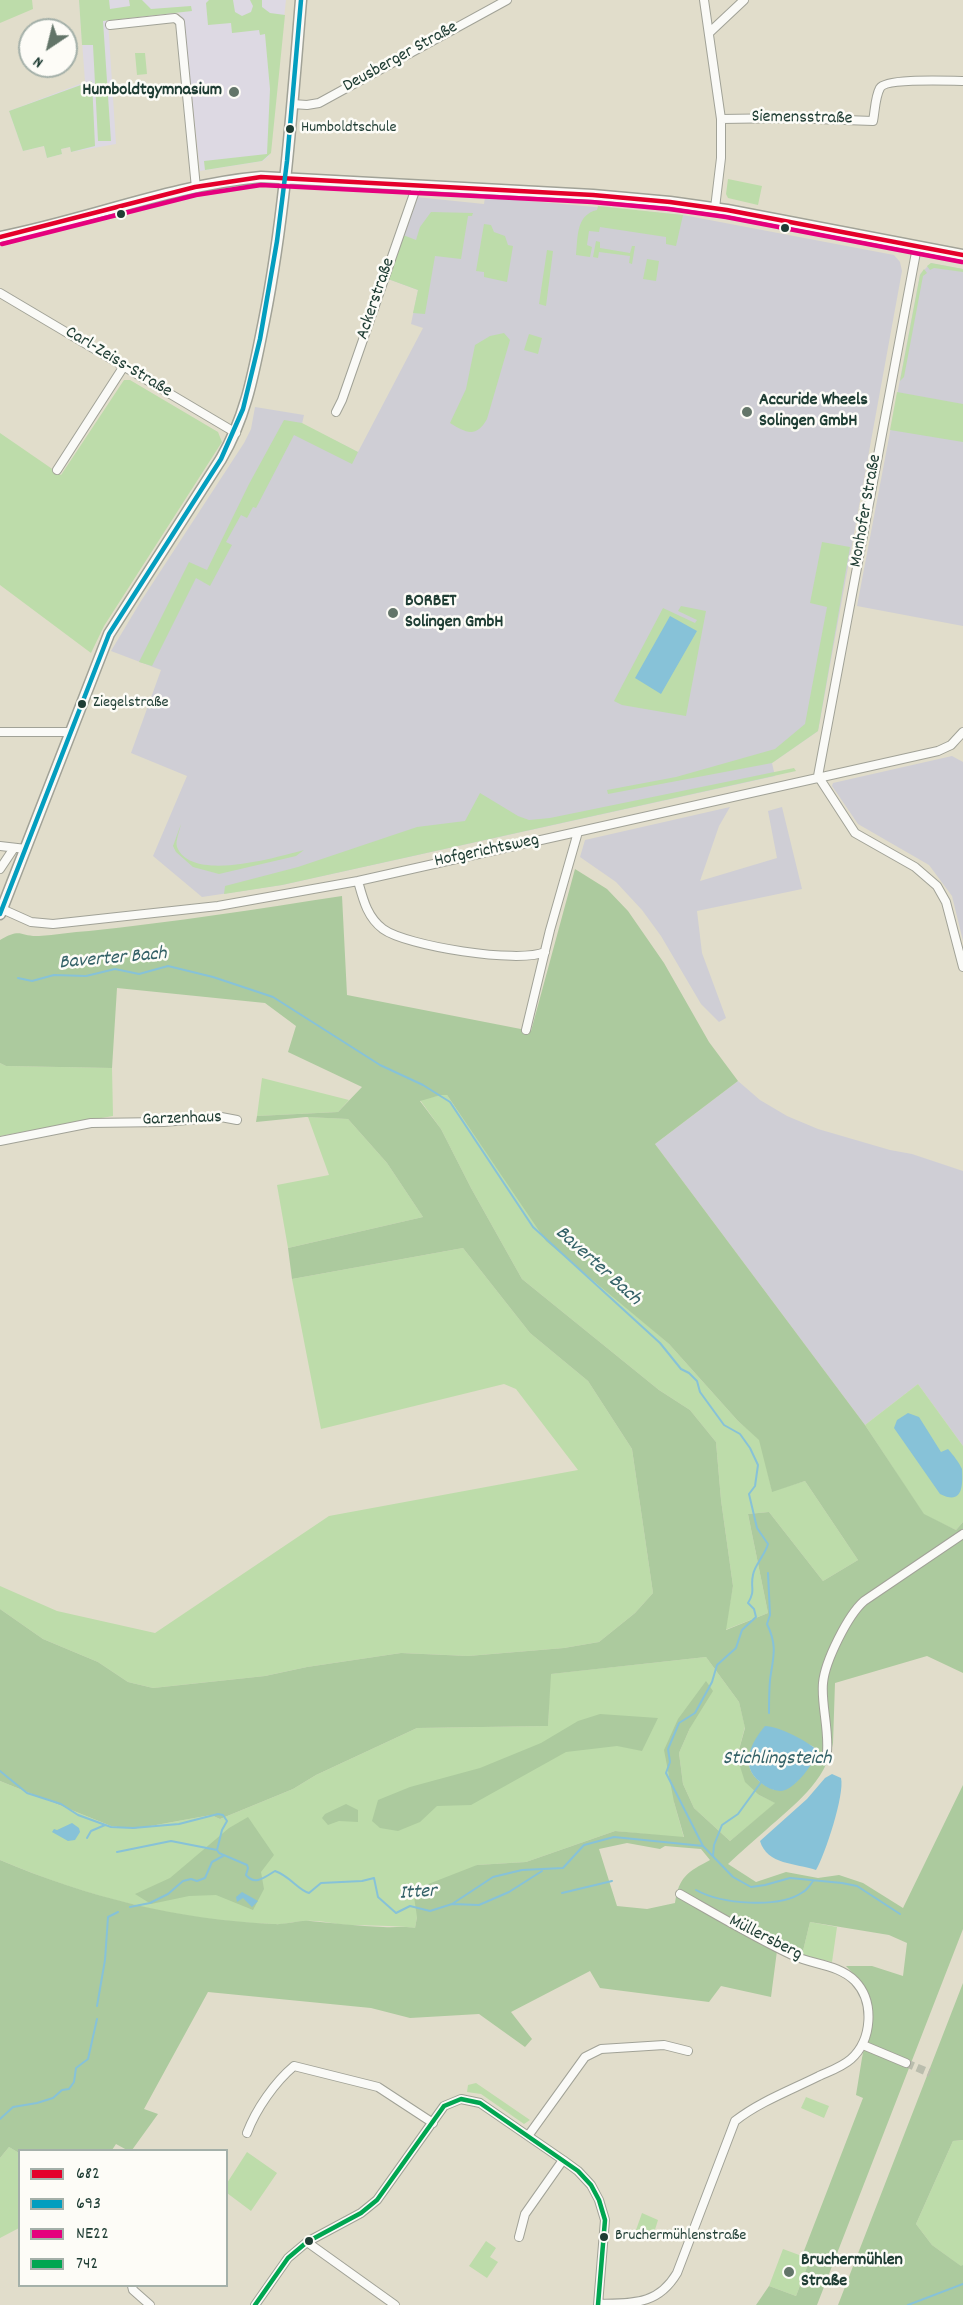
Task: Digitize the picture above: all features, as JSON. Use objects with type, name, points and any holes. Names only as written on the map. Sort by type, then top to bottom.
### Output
[{"type":"main road","points":[[1,912],[20,849],[109,634],[222,459],[244,413],[276,259],[286,178],[301,0]]},
{"type":"main road","points":[[0,237],[230,180],[261,177],[592,195],[715,208],[963,255]]},
{"type":"street","name":"Deusberger Straße","points":[[292,104],[318,103],[507,0]]},
{"type":"street","points":[[704,0],[721,120],[721,158],[715,208]]},
{"type":"street","points":[[710,32],[744,0]]},
{"type":"street","points":[[110,25],[175,18],[179,21],[190,110],[196,188]]},
{"type":"street","name":"Siemensstraße","points":[[721,120],[790,118],[873,121],[879,90],[883,85],[899,82],[963,81]]},
{"type":"street","name":"Ackerstraße","points":[[336,412],[417,185]]},
{"type":"street","name":"Monhofer Straße","points":[[818,776],[917,247]]},
{"type":"street","name":"Carl-Zeiss-Straße","points":[[0,293],[236,433]]},
{"type":"street","points":[[57,470],[124,366]]},
{"type":"street","points":[[0,732],[70,732]]},
{"type":"street","name":"Hofgerichtsweg","points":[[1,912],[31,922],[53,924],[218,906],[358,881],[818,776],[938,751],[955,742],[963,732]]},
{"type":"street","points":[[818,776],[855,833],[920,871],[942,893],[963,967]]},
{"type":"street","points":[[526,1030],[578,832]]},
{"type":"street","points":[[0,846],[20,849]]},
{"type":"street","points":[[0,868],[20,849]]},
{"type":"street","points":[[358,881],[370,915],[381,928],[393,935],[429,945],[473,952],[533,956],[545,952]]},
{"type":"street","name":"Garzenhaus","points":[[0,1141],[77,1125],[128,1121],[164,1122],[220,1117],[237,1120]]},
{"type":"street","points":[[827,1752],[828,1728],[823,1690],[825,1672],[854,1612],[864,1601],[963,1534]]},
{"type":"street","name":"Müllersberg","points":[[680,1894],[794,1956],[833,1967],[845,1973],[857,1983],[869,2012],[868,2030],[863,2045]]},
{"type":"street","points":[[528,2136],[585,2056],[601,2049],[664,2045],[688,2051]]},
{"type":"street","points":[[255,2305],[288,2258],[307,2242],[371,2206],[444,2106],[461,2099],[480,2103],[578,2171],[591,2185],[599,2200],[605,2220],[598,2305],[641,2303],[651,2300],[666,2290],[677,2272],[735,2121],[751,2110],[845,2064],[863,2045],[906,2063]]},
{"type":"street","points":[[248,2133],[253,2118],[285,2073],[294,2066],[378,2087],[432,2122]]},
{"type":"street","points":[[519,2237],[525,2214],[563,2160]]},
{"type":"street","points":[[307,2242],[395,2305]]},
{"type":"street","points":[[132,2287],[150,2305]]},
{"type":"shaded area","name":"Humboldtgymnasium","points":[[79,0],[286,0],[269,156],[263,161],[200,171],[184,24],[179,13],[108,20],[116,144],[71,152],[70,147],[61,149],[62,154],[47,158],[44,146],[23,151],[9,111],[85,82]]},
{"type":"shaded area","points":[[416,197],[484,204],[485,197],[683,215],[894,255],[900,262],[902,271],[818,731],[772,763],[775,776],[282,885],[202,897],[153,856],[187,776],[131,753],[161,670],[111,651],[244,443],[251,429],[255,407],[304,415],[302,424],[358,452],[423,328],[411,324],[418,290],[388,279]]},
{"type":"shaded area","points":[[931,263],[963,269],[963,626],[857,606],[920,274]]},
{"type":"shaded area","points":[[952,756],[963,762],[963,941],[952,896],[929,865],[858,824],[832,786],[833,783]]},
{"type":"shaded area","points":[[730,807],[719,826],[700,881],[777,858],[768,811],[782,807],[802,889],[697,911],[702,953],[726,1018],[719,1022],[701,1004],[661,936],[642,910],[616,882],[580,857],[585,840]]},
{"type":"shaded area","points":[[738,1081],[760,1100],[787,1116],[818,1129],[912,1154],[963,1171],[963,1446],[918,1384],[865,1425],[655,1144]]},
{"type":"green space","points":[[0,0],[32,0],[33,9],[0,23]]},
{"type":"green space","points":[[79,0],[109,0],[110,9],[130,6],[129,0],[142,0],[151,9],[191,6],[192,11],[103,21],[111,141],[98,141],[93,45],[82,45]]},
{"type":"green space","points":[[209,0],[233,0],[235,12],[242,16],[251,12],[253,6],[250,0],[262,0],[262,7],[270,13],[285,15],[271,153],[262,161],[205,170],[204,161],[267,154],[270,89],[265,34],[260,35],[259,30],[232,33],[231,23],[208,25],[206,3]]},
{"type":"green space","points":[[135,53],[145,53],[147,74],[137,75]]},
{"type":"green space","points":[[92,81],[95,146],[71,152],[70,147],[61,149],[62,154],[47,158],[44,146],[23,151],[9,111]]},
{"type":"green space","points":[[728,179],[762,186],[758,205],[728,198],[726,194]]},
{"type":"green space","points":[[598,206],[683,215],[676,246],[666,244],[666,237],[600,227],[599,232],[589,231],[587,245],[592,247],[590,257],[576,255],[579,227],[585,216],[597,210]]},
{"type":"green space","points":[[431,212],[473,213],[472,216],[468,216],[461,259],[435,256],[425,314],[413,313],[418,290],[388,279],[403,235],[416,240],[420,227]]},
{"type":"green space","points":[[484,224],[491,225],[494,232],[505,236],[508,245],[513,246],[507,282],[484,277],[484,272],[476,271]]},
{"type":"green space","points":[[596,241],[600,242],[600,248],[630,253],[632,246],[635,246],[632,264],[629,263],[630,256],[599,252],[598,258],[593,257]]},
{"type":"green space","points":[[547,250],[553,251],[546,306],[539,304]]},
{"type":"green space","points":[[647,259],[659,261],[656,281],[643,279]]},
{"type":"green space","points":[[931,263],[963,269],[963,272],[934,268],[930,270],[927,266]]},
{"type":"green space","points":[[924,269],[927,273],[923,276],[904,377],[900,381],[920,275]]},
{"type":"green space","points":[[504,333],[510,340],[487,419],[479,429],[465,431],[450,423],[466,389],[475,345],[490,336]]},
{"type":"green space","points":[[529,334],[542,338],[538,354],[524,350]]},
{"type":"green space","points":[[124,380],[130,380],[218,432],[222,442],[104,626],[91,653],[0,585],[0,433],[61,475]]},
{"type":"green space","points":[[897,392],[963,404],[963,442],[890,430]]},
{"type":"green space","points":[[284,420],[302,423],[358,452],[352,464],[294,435],[256,508],[253,507],[247,518],[241,515],[226,542],[232,545],[210,586],[196,578],[152,666],[139,662],[189,562],[207,570],[249,484]]},
{"type":"green space","points":[[822,542],[850,547],[818,731],[772,763],[608,794],[607,790],[676,777],[775,749],[805,724],[827,607],[810,603]]},
{"type":"green space","points":[[681,606],[706,611],[686,716],[622,705],[614,701],[663,608],[695,623],[697,620],[678,611]]},
{"type":"green space","points":[[794,768],[796,771],[282,885],[224,894],[225,886],[298,867],[417,827],[465,821],[480,793],[518,816],[529,820],[550,818]]},
{"type":"green space","points":[[181,824],[177,847],[185,858],[199,864],[236,865],[304,850],[296,856],[219,874],[193,867],[176,852],[173,846]]},
{"type":"green space","points":[[575,869],[607,889],[628,911],[664,963],[709,1042],[738,1081],[655,1144],[865,1425],[924,1514],[956,1530],[963,1522],[963,1673],[927,1656],[835,1683],[833,1743],[824,1770],[798,1802],[728,1864],[756,1882],[786,1872],[818,1878],[839,1875],[863,1883],[903,1908],[963,1785],[963,1929],[817,2305],[756,2305],[769,2286],[796,2296],[810,2259],[802,2256],[863,2098],[856,2095],[872,2019],[872,2009],[866,1990],[846,1966],[872,1966],[903,1976],[907,1943],[889,1935],[810,1922],[802,1955],[778,1943],[771,1997],[721,1986],[709,2002],[600,1988],[590,1971],[511,2012],[532,2039],[525,2047],[479,2014],[410,2018],[371,2008],[208,1992],[144,2109],[158,2114],[133,2149],[125,2149],[116,2144],[113,2149],[18,2149],[18,2152],[9,2147],[0,2158],[0,1860],[100,1895],[203,1918],[274,1924],[310,1921],[415,1928],[417,1917],[413,1890],[477,1865],[526,1862],[615,1831],[684,1837],[674,1802],[664,1750],[678,1719],[706,1681],[713,1691],[690,1728],[679,1753],[683,1784],[694,1808],[730,1841],[775,1803],[759,1795],[745,1782],[737,1757],[745,1728],[739,1702],[706,1657],[551,1674],[548,1726],[417,1728],[316,1775],[293,1789],[220,1819],[211,1815],[134,1829],[111,1826],[0,1781],[0,1609],[43,1639],[98,1662],[128,1682],[153,1688],[265,1676],[307,1667],[401,1653],[468,1656],[564,1648],[599,1642],[635,1613],[653,1593],[632,1449],[588,1381],[530,1333],[463,1248],[292,1279],[288,1248],[423,1217],[387,1163],[348,1119],[306,1117],[256,1122],[257,1116],[338,1112],[362,1087],[288,1052],[296,1026],[265,1003],[117,988],[112,1068],[6,1066],[0,1063],[0,940],[17,933],[39,936],[121,927],[342,896],[347,995],[531,1031]],"holes":[[[447,1095],[546,1241],[669,1344],[738,1421],[759,1440],[772,1492],[805,1481],[858,1560],[823,1581],[769,1512],[748,1514],[768,1613],[726,1630],[733,1586],[721,1500],[716,1442],[690,1410],[659,1390],[522,1279],[441,1129],[420,1101]],[[784,1733],[818,1751],[813,1762],[795,1783],[775,1790],[754,1776],[749,1766],[749,1753]],[[627,1843],[660,1849],[665,1846],[701,1849],[710,1860],[686,1876],[679,1887],[675,1903],[647,1909],[617,1906],[599,1849]]]},
{"type":"green space","points":[[0,1063],[6,1066],[112,1068],[113,1116],[0,1136]]},
{"type":"green space","points":[[262,1078],[349,1100],[338,1112],[257,1116]]},
{"type":"green space","points":[[447,1095],[495,1165],[617,1299],[669,1344],[738,1421],[760,1440],[772,1491],[805,1481],[858,1560],[823,1581],[769,1512],[748,1514],[768,1613],[725,1630],[733,1586],[721,1500],[716,1442],[690,1410],[659,1390],[522,1279],[441,1129],[420,1100]]},
{"type":"green space","points":[[308,1117],[348,1119],[387,1163],[423,1217],[288,1248],[277,1185],[329,1175]]},
{"type":"green space","points":[[463,1248],[530,1333],[588,1381],[632,1449],[653,1593],[635,1613],[599,1642],[564,1648],[468,1656],[401,1653],[307,1667],[265,1676],[153,1688],[128,1682],[98,1662],[43,1639],[0,1609],[0,1586],[57,1611],[155,1633],[329,1516],[578,1470],[516,1389],[504,1384],[321,1429],[292,1279]]},
{"type":"green space","points":[[918,1384],[963,1446],[963,1522],[956,1530],[924,1515],[865,1425]]},
{"type":"green space","points":[[706,1657],[739,1702],[745,1727],[737,1757],[759,1795],[776,1803],[730,1841],[694,1808],[683,1784],[679,1753],[690,1728],[678,1719],[674,1802],[684,1838],[615,1831],[526,1862],[477,1865],[417,1917],[415,1928],[311,1921],[274,1924],[203,1918],[100,1896],[0,1860],[0,1781],[111,1826],[134,1829],[211,1815],[220,1819],[293,1789],[316,1775],[417,1728],[548,1726],[550,1674]]},
{"type":"green space","points":[[600,1714],[658,1718],[642,1751],[617,1746],[566,1752],[471,1805],[437,1806],[420,1822],[398,1831],[380,1828],[372,1821],[378,1800],[410,1787],[480,1768],[541,1743],[578,1721]]},
{"type":"green space","points":[[346,1804],[358,1810],[358,1822],[339,1821],[328,1825],[322,1818],[325,1814]]},
{"type":"green space","points":[[248,1817],[274,1855],[261,1872],[264,1889],[253,1910],[216,1895],[189,1896],[151,1904],[135,1894],[170,1878],[229,1828]]},
{"type":"green space","points":[[810,1922],[837,1927],[832,1962],[802,1955]]},
{"type":"green space","points":[[963,1983],[963,2140],[953,2141],[916,2224],[932,2245],[961,2266],[963,2265],[963,2305],[838,2305]]},
{"type":"green space","points":[[476,2083],[530,2120],[524,2124],[481,2094],[467,2092],[468,2085]]},
{"type":"green space","points":[[806,2097],[829,2106],[824,2118],[801,2108]]},
{"type":"green space","points":[[963,2140],[962,2267],[932,2245],[916,2224],[953,2141]]},
{"type":"green space","points":[[9,2147],[18,2152],[18,2229],[0,2238],[0,2158]]},
{"type":"green space","points":[[247,2152],[277,2173],[251,2211],[228,2194],[228,2181]]},
{"type":"green space","points":[[642,2213],[658,2220],[653,2236],[636,2230]]},
{"type":"green space","points":[[486,2241],[496,2248],[490,2257],[498,2262],[487,2278],[469,2266]]},
{"type":"green space","name":"Bruchermühlen Straße","points":[[783,2249],[810,2259],[796,2296],[769,2286]]},
{"type":"water","points":[[670,616],[697,631],[661,694],[635,678]]},
{"type":"water","points":[[908,1413],[919,1417],[941,1452],[948,1449],[962,1469],[961,1488],[957,1496],[947,1497],[940,1494],[894,1428],[897,1420]]},
{"type":"water","name":"Stichlingsteich","points":[[765,1726],[793,1735],[818,1751],[803,1775],[792,1786],[781,1791],[762,1784],[750,1768],[749,1754]]},
{"type":"water","points":[[832,1774],[841,1778],[840,1797],[829,1839],[816,1870],[783,1862],[769,1855],[760,1841],[807,1799],[825,1778]]},
{"type":"water","points":[[72,1823],[79,1828],[80,1832],[75,1840],[68,1841],[52,1832],[54,1829],[57,1830]]},
{"type":"water","points":[[242,1892],[258,1901],[252,1907],[243,1898],[237,1902],[236,1897]]},
{"type":"waterway","name":"Baverter Bach","points":[[18,978],[32,981],[54,975],[86,976],[115,969],[139,974],[168,966],[213,977],[273,997],[380,1065],[423,1085],[450,1102],[533,1227],[660,1343],[681,1369],[697,1381],[700,1392],[724,1425],[740,1434],[758,1465],[755,1486],[749,1494],[757,1528],[768,1544],[754,1572],[752,1595],[748,1603],[754,1609],[756,1617],[742,1630],[736,1648],[717,1665],[712,1682],[695,1713],[679,1723],[668,1749],[670,1762],[666,1773],[703,1846]]},
{"type":"waterway","points":[[768,1573],[770,1615],[767,1624],[773,1639],[774,1652],[769,1713]]},
{"type":"waterway","name":"Itter","points":[[0,1771],[27,1793],[61,1804],[78,1815],[111,1827],[133,1828],[179,1824],[218,1814],[223,1815],[227,1821],[217,1850],[247,1865],[246,1875],[249,1878],[260,1879],[275,1871],[309,1893],[321,1883],[362,1881],[374,1878],[378,1897],[396,1913],[410,1906],[430,1911],[452,1904],[493,1877],[522,1870],[563,1868],[584,1845],[614,1837],[703,1846],[733,1877],[751,1887],[790,1878],[857,1886],[900,1914]]},
{"type":"waterway","points":[[713,1856],[714,1845],[722,1825],[738,1814],[762,1781]]},
{"type":"waterway","points":[[87,1838],[91,1831],[105,1825]]},
{"type":"waterway","points":[[117,1852],[171,1841],[217,1850]]},
{"type":"waterway","points":[[130,1907],[150,1903],[168,1894],[183,1881],[191,1879],[197,1881],[205,1878],[212,1862],[223,1856]]},
{"type":"waterway","points":[[452,1904],[479,1905],[509,1892],[542,1871]]},
{"type":"waterway","points":[[562,1893],[612,1881]]},
{"type":"waterway","points":[[696,1890],[720,1899],[765,1903],[793,1897],[804,1891],[813,1881]]},
{"type":"waterway","points":[[97,2006],[105,1960],[108,1917],[118,1912]]},
{"type":"waterway","points":[[0,2119],[13,2107],[53,2098],[62,2090],[69,2089],[74,2082],[76,2068],[88,2059],[97,2019]]},
{"type":"waterway","points":[[908,2305],[963,2284]]},
{"type":"tunnel","points":[[906,2063],[930,2073]]},
{"type":"transit line","name":"693","points":[[0,914],[109,634],[221,459],[243,409],[260,339],[277,241],[287,161],[301,0]]},
{"type":"transit line","name":"682","points":[[0,237],[195,187],[261,177],[593,195],[670,202],[727,210],[963,255]]},
{"type":"transit line","name":"NE22","points":[[2,244],[196,195],[261,185],[592,202],[669,209],[726,217],[962,262]]},
{"type":"transit line","name":"742","points":[[255,2305],[288,2258],[307,2242],[361,2213],[377,2200],[444,2106],[461,2099],[480,2103],[578,2171],[591,2185],[599,2200],[605,2220],[598,2305]]},
{"type":"place","name":"Humboldtgymnasium","points":[[234,92]]},
{"type":"place","name":"Humboldtschule","points":[[290,129]]},
{"type":"place","name":"Accuride Wheels Solingen GmbH","points":[[747,412]]},
{"type":"place","name":"BORBET Solingen GmbH","points":[[393,613]]},
{"type":"place","name":"Ziegelstraße","points":[[82,704]]},
{"type":"place","name":"Bruchermühlenstraße","points":[[604,2237]]},
{"type":"place","name":"Bruchermühlen Straße","points":[[789,2272]]}]
